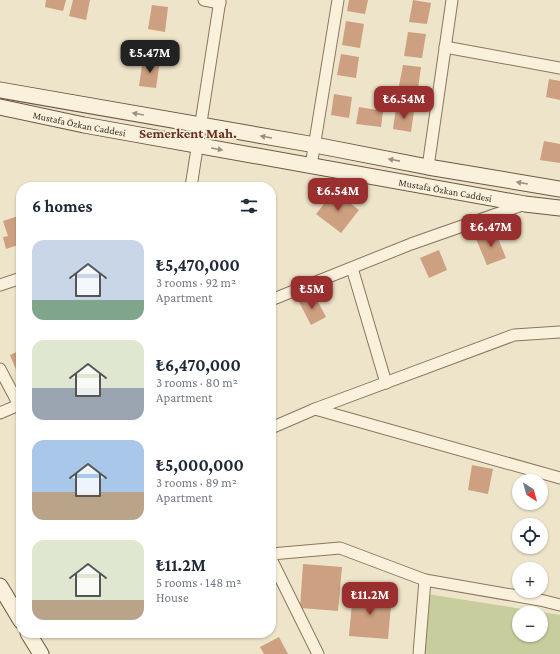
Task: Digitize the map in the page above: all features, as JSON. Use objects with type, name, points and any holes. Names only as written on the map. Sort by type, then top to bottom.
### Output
[{"type":"main road","name":"Mustafa Özkan Caddesi","points":[[0,90],[315,145],[428,167],[560,189]]},
{"type":"main road","name":"Mustafa Özkan Caddesi","points":[[0,107],[84,125],[310,166],[525,204],[560,208]]},
{"type":"main road","points":[[0,586],[16,613]]},
{"type":"main road","points":[[31,638],[41,654]]},
{"type":"street","points":[[192,182],[220,1],[204,0]]},
{"type":"street","points":[[310,166],[315,145],[338,0]]},
{"type":"street","points":[[428,167],[452,0]]},
{"type":"street","points":[[445,47],[560,68]]},
{"type":"street","points":[[276,298],[411,244],[525,204]]},
{"type":"street","points":[[352,268],[386,383]]},
{"type":"street","points":[[0,285],[16,280]]},
{"type":"street","points":[[276,426],[315,408],[514,336],[560,332]]},
{"type":"street","points":[[0,369],[16,397]]},
{"type":"street","points":[[0,412],[16,406]]},
{"type":"street","points":[[315,408],[560,478]]},
{"type":"street","points":[[276,554],[340,548],[425,580],[540,600],[560,605]]},
{"type":"street","points":[[276,569],[318,654]]},
{"type":"street","points":[[419,654],[425,580]]},
{"type":"green space","points":[[427,594],[512,607],[512,642],[548,642],[548,613],[560,615],[560,654],[421,654]]},
{"type":"building","points":[[46,0],[66,0],[63,11],[45,7]]},
{"type":"building","points":[[73,0],[90,0],[86,20],[69,16]]},
{"type":"building","points":[[349,0],[368,0],[365,14],[347,11]]},
{"type":"building","points":[[413,0],[431,3],[427,24],[409,22]]},
{"type":"building","points":[[152,5],[168,7],[165,32],[148,29]]},
{"type":"building","points":[[346,21],[364,24],[360,48],[342,45]]},
{"type":"building","points":[[408,32],[426,34],[422,58],[404,56]]},
{"type":"building","points":[[341,54],[359,57],[356,78],[337,75]]},
{"type":"building","points":[[143,59],[160,61],[156,88],[139,86]]},
{"type":"building","points":[[403,65],[421,67],[418,89],[399,86]]},
{"type":"building","points":[[549,79],[560,81],[560,100],[546,97]]},
{"type":"building","points":[[334,94],[352,97],[349,118],[331,115]]},
{"type":"building","points":[[359,107],[383,111],[381,127],[356,124]]},
{"type":"building","points":[[396,108],[414,111],[411,132],[393,129]]},
{"type":"building","points":[[544,141],[560,144],[560,163],[540,160]]},
{"type":"building","points":[[334,191],[359,210],[341,233],[316,214]]},
{"type":"building","points":[[16,217],[16,246],[6,249],[3,237],[8,236],[3,221]]},
{"type":"building","points":[[495,231],[506,258],[487,265],[476,239]]},
{"type":"building","points":[[439,250],[447,270],[429,278],[420,258]]},
{"type":"building","points":[[314,294],[326,317],[311,325],[299,302]]},
{"type":"building","points":[[16,352],[16,370],[10,355]]},
{"type":"building","points":[[472,465],[493,469],[488,494],[468,490]]},
{"type":"building","points":[[303,564],[342,567],[338,611],[300,608]]},
{"type":"building","points":[[353,592],[392,595],[388,639],[349,636]]},
{"type":"building","points":[[279,637],[288,654],[264,654],[260,647]]},
{"type":"district","name":"Semerkent Mah.","points":[[188,133]]}]
